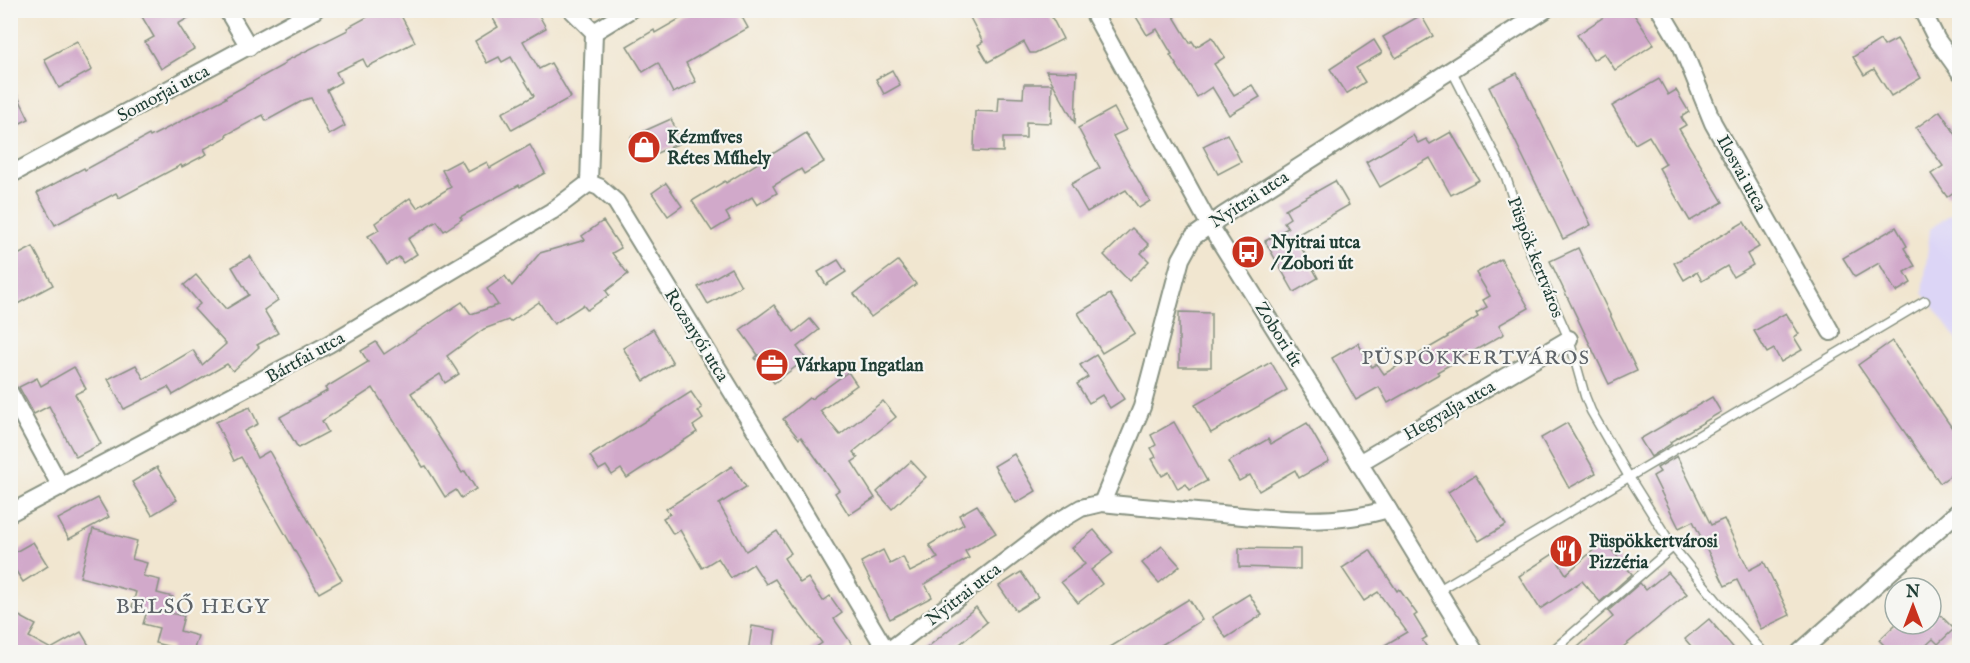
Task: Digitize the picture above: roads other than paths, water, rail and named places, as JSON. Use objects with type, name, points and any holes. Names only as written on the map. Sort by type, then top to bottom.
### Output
[{"type":"street","points":[[227,10],[249,47]]},
{"type":"street","name":"Somorjai utca","points":[[10,175],[315,10]]},
{"type":"street","points":[[572,10],[594,32],[589,183]]},
{"type":"street","points":[[594,32],[630,10]]},
{"type":"street","name":"Zobori út","points":[[1092,10],[1209,224],[1261,303],[1388,508],[1474,652]]},
{"type":"street","name":"Nyitrai utca","points":[[1102,503],[1142,407],[1181,259],[1193,237],[1209,224],[1452,71],[1524,16],[1545,10]]},
{"type":"street","name":"Ilosvai utca","points":[[1660,10],[1682,47],[1713,123],[1831,332]]},
{"type":"street","points":[[1922,10],[1937,40],[1959,72]]},
{"type":"street","name":"Bártfai utca","points":[[10,513],[329,344],[552,211],[589,183]]},
{"type":"street","name":"Rozsnyói utca","points":[[589,183],[599,187],[616,202],[887,652]]},
{"type":"street","name":"Hegyalja utca","points":[[1359,463],[1569,339]]},
{"type":"street","points":[[10,393],[61,487]]},
{"type":"street","name":"Nyitrai utca","points":[[887,652],[1054,524],[1081,508],[1102,503],[1261,518],[1317,519],[1367,515],[1388,508]]},
{"type":"street","points":[[1800,652],[1959,510]]},
{"type":"lane","name":"Püspök kertváros","points":[[1452,71],[1506,177],[1531,254],[1569,339],[1591,411],[1673,547],[1763,652]]},
{"type":"lane","points":[[1437,591],[1925,301]]},
{"type":"lane","points":[[1551,652],[1673,547]]},
{"type":"place","name":"Kézműves Rétes Műhely","points":[[644,147]]},
{"type":"place","name":"Nyitrai utca / Zobori út","points":[[1248,252]]},
{"type":"place","name":"Várkapu Ingatlan","points":[[772,365]]},
{"type":"place","name":"Püspökkertvárosi Pizzéria","points":[[1566,551]]},
{"type":"district","name":"PÜSPÖKKERTVÁROS","points":[[1476,357]]},
{"type":"district","name":"BELSŐ HEGY","points":[[193,606]]}]
